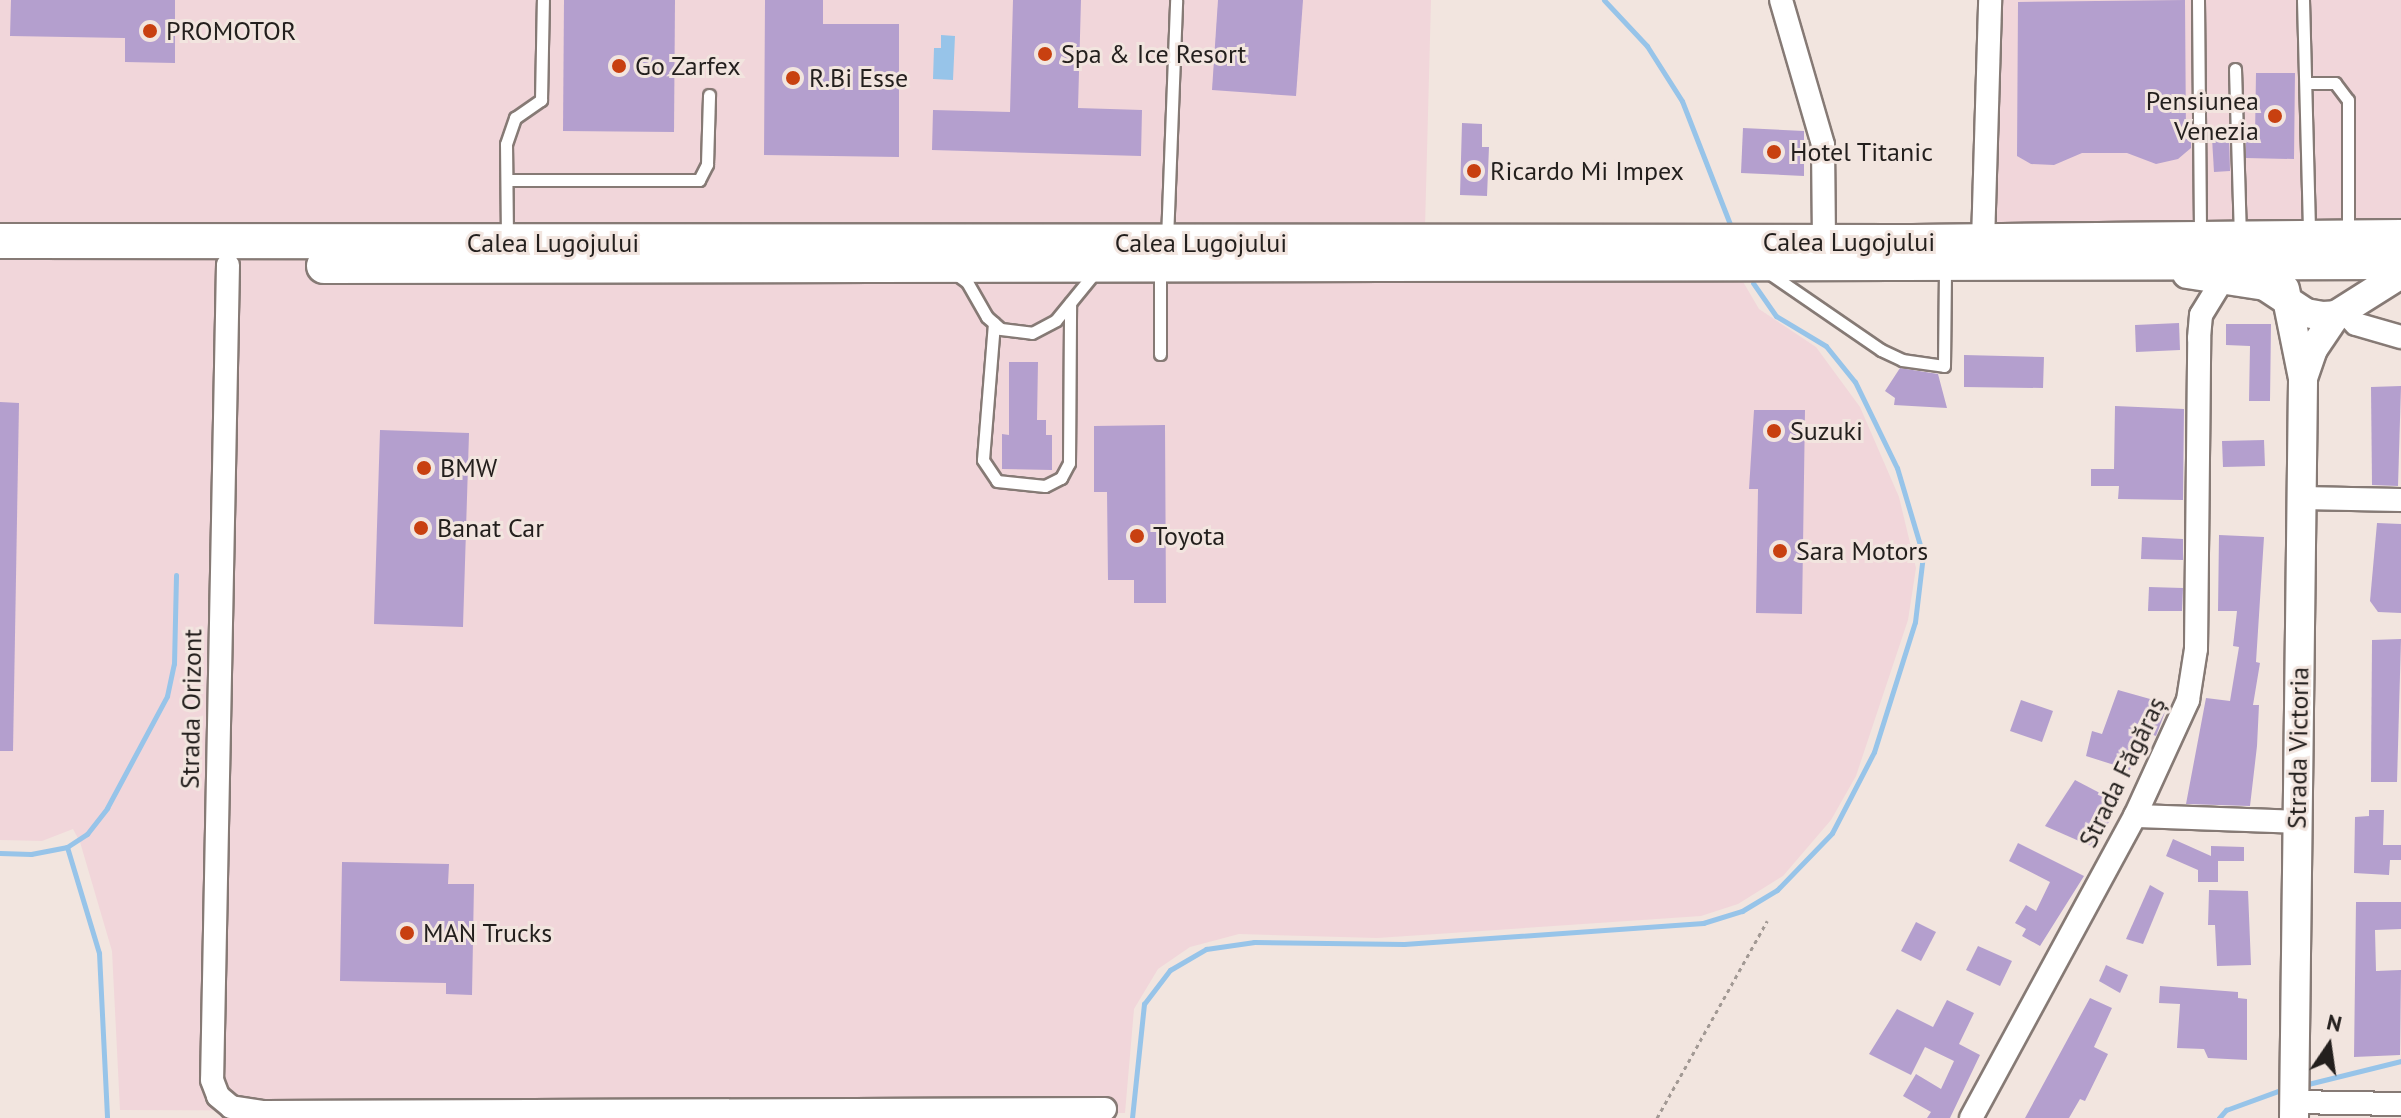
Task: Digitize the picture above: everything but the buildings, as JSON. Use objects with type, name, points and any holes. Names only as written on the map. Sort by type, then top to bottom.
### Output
[{"type":"main road","name":"Calea Lugojului","points":[[0,263],[1100,267],[1163,255],[2200,237],[2240,237],[2300,250],[2401,262]]},
{"type":"main road","name":"Calea Lugojului","points":[[0,241],[507,243],[1758,266],[1945,266],[2107,264],[2300,250],[2352,237],[2401,237]]},
{"type":"street","points":[[1781,0],[1823,145],[1824,242]]},
{"type":"street","points":[[1983,242],[1990,0]]},
{"type":"street","name":"Strada Victoria","points":[[2294,1110],[2303,378],[2285,297],[2300,250]]},
{"type":"street","points":[[2107,264],[2265,286],[2306,313],[2340,313],[2356,324],[2401,337]]},
{"type":"street","name":"Strada Orizont","points":[[228,265],[212,1080],[218,1096],[231,1107],[264,1115],[1105,1109]]},
{"type":"street","name":"Strada Victoria","points":[[2303,378],[2313,349],[2340,313],[2401,274]]},
{"type":"street","name":"Strada Făgăraș","points":[[1971,1118],[2135,816],[2192,688],[2199,338],[2201,315],[2223,279]]},
{"type":"street","points":[[2301,498],[2401,500]]},
{"type":"street","points":[[2135,816],[2297,822]]},
{"type":"street","points":[[2294,1110],[2401,1104]]},
{"type":"lane","points":[[507,243],[506,144],[515,118],[541,100],[544,88],[543,0]]},
{"type":"lane","points":[[1160,354],[1176,0]]},
{"type":"lane","points":[[2198,0],[2200,237]]},
{"type":"lane","points":[[2300,250],[2308,83],[2303,0]]},
{"type":"lane","points":[[2235,69],[2240,237]]},
{"type":"lane","points":[[2308,83],[2335,83],[2348,100],[2352,237]]},
{"type":"lane","points":[[507,180],[699,180],[707,164],[709,95]]},
{"type":"lane","points":[[1758,266],[1881,350],[1902,360],[1944,366],[1945,266]]},
{"type":"lane","points":[[945,267],[967,282],[994,323],[983,460],[997,481],[1045,486],[1061,478],[1069,463],[1070,303]]},
{"type":"lane","points":[[994,323],[1032,333],[1047,328],[1100,267]]},
{"type":"path","points":[[1657,1118],[1767,921]]},
{"type":"shaded area","points":[[0,0],[1431,0],[1424,266],[1735,268],[1759,309],[1816,347],[1860,407],[1899,497],[1916,568],[1908,620],[1856,776],[1831,820],[1783,876],[1738,904],[1701,916],[1377,938],[1239,934],[1190,947],[1158,969],[1134,1009],[1125,1113],[120,1110],[112,951],[80,842],[73,829],[42,841],[0,840]]},
{"type":"shaded area","points":[[1985,0],[2401,0],[2401,248],[1977,254]]},
{"type":"water","points":[[941,35],[955,36],[953,80],[933,79],[934,48],[941,48]]},
{"type":"waterway","points":[[1604,0],[1647,46],[1682,101],[1730,224]]},
{"type":"waterway","points":[[1132,1118],[1144,1004],[1170,970],[1206,949],[1254,942],[1404,944],[1703,923],[1742,911],[1777,890],[1832,833],[1874,752],[1915,622],[1923,555],[1897,468],[1855,382],[1826,346],[1776,316],[1753,283]]},
{"type":"waterway","points":[[0,853],[31,854],[67,847],[87,834],[107,808],[167,696],[174,664],[176,575]]},
{"type":"waterway","points":[[67,847],[99,953],[107,1118]]},
{"type":"waterway","points":[[2308,1084],[2401,1061]]},
{"type":"waterway","points":[[2219,1118],[2226,1110],[2278,1091]]},
{"type":"place","name":"PROMOTOR","points":[[150,31]]},
{"type":"place","name":"Spa & Ice Resort","points":[[1045,54]]},
{"type":"place","name":"Go Zarfex","points":[[619,66]]},
{"type":"place","name":"R.Bi Esse","points":[[793,78]]},
{"type":"place","name":"Pensiunea Venezia","points":[[2275,116]]},
{"type":"place","name":"Hotel Titanic","points":[[1774,152]]},
{"type":"place","name":"Ricardo Mi Impex","points":[[1474,171]]},
{"type":"place","name":"Suzuki","points":[[1774,431]]},
{"type":"place","name":"BMW","points":[[424,468]]},
{"type":"place","name":"Banat Car","points":[[421,528]]},
{"type":"place","name":"Toyota","points":[[1137,536]]},
{"type":"place","name":"Sara Motors","points":[[1780,551]]},
{"type":"place","name":"MAN Trucks","points":[[407,933]]}]
